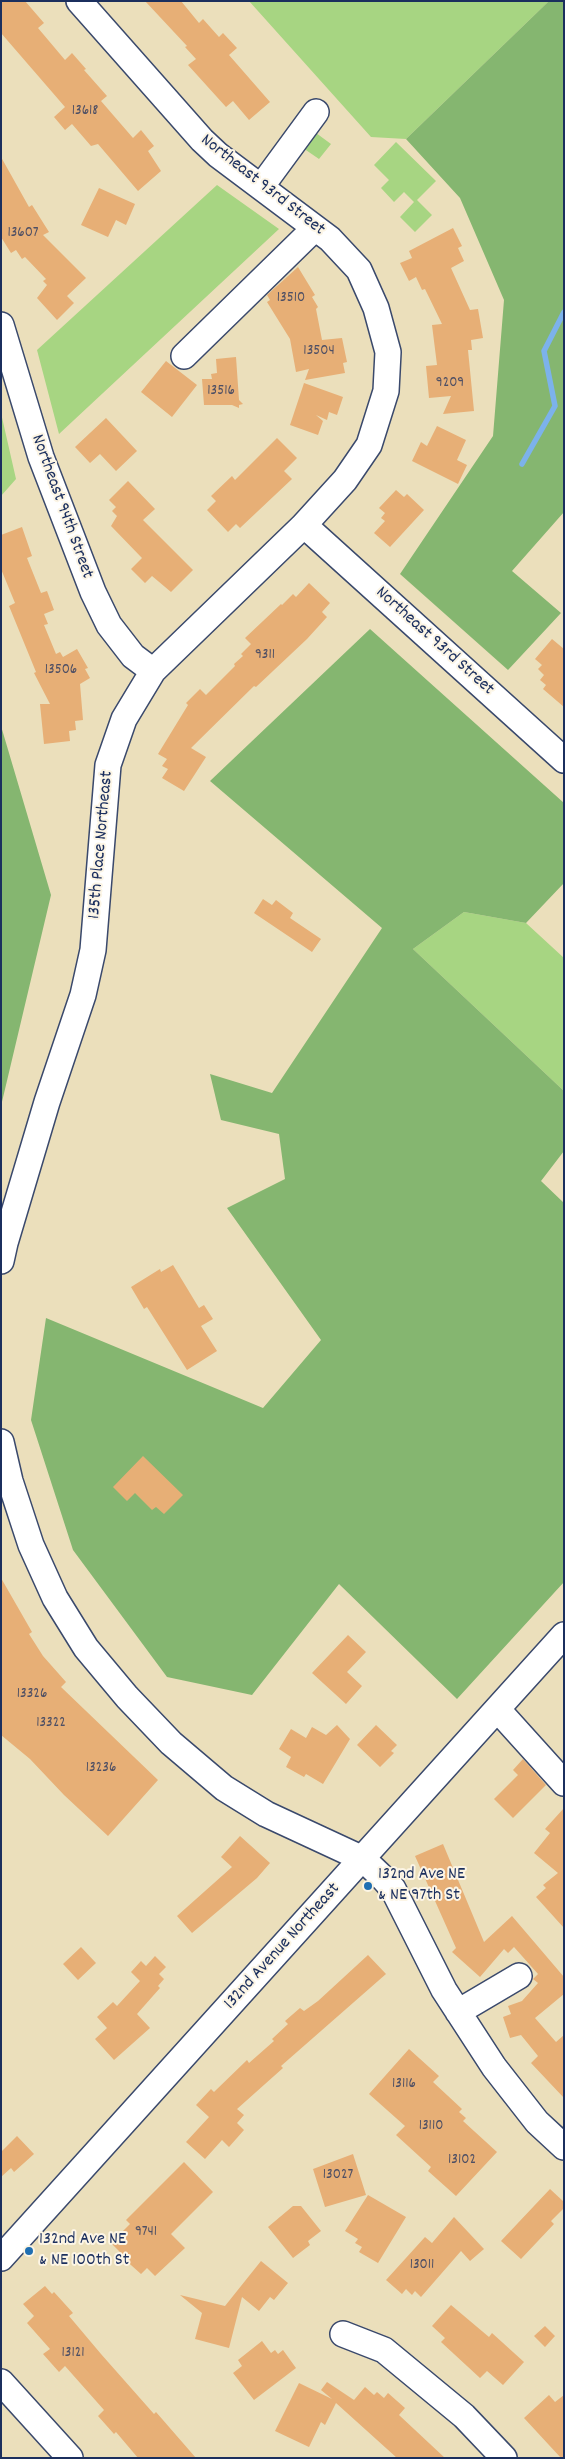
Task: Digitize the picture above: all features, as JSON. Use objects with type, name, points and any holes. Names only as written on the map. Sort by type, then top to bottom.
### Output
[{"type":"street","name":"Northeast 93rd Street","points":[[79,1],[202,140],[330,239],[359,270],[376,308]]},
{"type":"street","points":[[261,187],[316,112]]},
{"type":"street","points":[[184,356],[315,228]]},
{"type":"street","name":"135th Place Northeast","points":[[1,1261],[4,1243],[44,1112],[83,995],[93,950],[108,765],[124,719],[153,671],[304,525],[345,480],[369,446],[386,391],[388,352],[376,308]]},
{"type":"street","name":"Northeast 94th Street","points":[[1,325],[41,457],[93,592],[109,625],[133,656],[153,671]]},
{"type":"street","name":"Northeast 93rd Street","points":[[304,525],[564,760]]},
{"type":"street","points":[[1,1442],[10,1481],[31,1545],[55,1598],[86,1648],[127,1698],[172,1743],[224,1788],[266,1814],[363,1859],[393,1889],[444,1990],[494,2067],[537,2122],[564,2147]]},
{"type":"street","name":"132nd Avenue Northeast","points":[[1,2258],[564,1635]]},
{"type":"street","points":[[498,1710],[564,1783]]},
{"type":"street","points":[[458,2012],[519,1976]]},
{"type":"street","points":[[343,2334],[384,2350],[464,2416],[504,2458]]},
{"type":"street","points":[[1,2382],[70,2458]]},
{"type":"green space","points":[[249,1],[549,1],[406,139],[371,137]]},
{"type":"green space","points":[[549,1],[564,1],[564,512],[512,571],[561,613],[508,670],[400,574],[493,436],[504,300],[460,198],[406,139]]},
{"type":"green space","points":[[312,130],[331,144],[319,159],[300,146]]},
{"type":"green space","points":[[396,142],[436,181],[417,200],[432,215],[415,232],[400,217],[414,202],[404,192],[394,202],[381,188],[389,180],[374,165]]},
{"type":"green space","points":[[217,185],[279,229],[59,434],[37,350]]},
{"type":"green space","points":[[1,413],[16,479],[1,496]]},
{"type":"green space","points":[[370,629],[564,803],[564,883],[526,923],[464,912],[413,949],[564,1091],[564,1151],[541,1181],[564,1203],[564,1582],[457,1699],[339,1584],[252,1695],[167,1677],[73,1550],[31,1420],[46,1318],[263,1408],[321,1340],[227,1208],[285,1179],[279,1134],[221,1120],[210,1074],[272,1093],[382,928],[210,781]]},
{"type":"green space","points":[[1,726],[51,895],[1,1106]]},
{"type":"green space","points":[[464,912],[526,923],[564,958],[564,1091],[413,949]]},
{"type":"building","points":[[1,1],[25,1],[44,23],[38,28],[65,60],[72,53],[86,69],[84,70],[107,96],[101,101],[133,138],[141,130],[154,146],[148,151],[161,171],[138,191],[98,144],[91,146],[72,124],[65,130],[54,117],[65,107],[1,33]]},
{"type":"building","points":[[145,1],[181,1],[199,23],[203,19],[219,37],[223,33],[237,48],[229,55],[270,102],[249,120],[233,101],[226,107],[188,65],[196,59],[185,47],[187,46]]},
{"type":"building","points":[[1,157],[29,207],[32,205],[49,232],[43,235],[86,278],[67,296],[74,303],[57,320],[37,298],[47,285],[43,281],[46,279],[25,257],[22,259],[16,250],[11,253],[1,237]]},
{"type":"building","points":[[99,188],[135,204],[126,225],[116,220],[108,237],[81,225]]},
{"type":"building","points":[[453,228],[462,246],[458,248],[464,261],[451,268],[470,310],[478,309],[483,338],[471,340],[472,350],[468,350],[474,411],[443,414],[451,396],[429,398],[426,366],[437,365],[432,325],[442,324],[425,289],[422,290],[416,277],[409,281],[400,263],[412,258],[409,251]]},
{"type":"building","points":[[298,267],[315,295],[312,297],[318,307],[316,309],[322,340],[342,338],[347,362],[343,363],[345,373],[305,380],[309,369],[296,372],[290,339],[267,302],[270,300],[267,295]]},
{"type":"building","points":[[236,357],[239,400],[243,404],[239,405],[239,408],[232,405],[204,405],[202,379],[212,379],[211,374],[217,373],[216,359]]},
{"type":"building","points":[[166,361],[197,385],[172,417],[141,392]]},
{"type":"building","points":[[304,383],[343,397],[337,415],[329,412],[327,420],[316,415],[323,421],[318,435],[290,425]]},
{"type":"building","points":[[106,418],[137,451],[116,471],[100,454],[90,463],[75,447]]},
{"type":"building","points":[[437,426],[466,440],[457,460],[467,465],[458,484],[412,461],[421,442],[427,446]]},
{"type":"building","points":[[277,438],[297,458],[284,471],[292,479],[240,528],[236,524],[228,532],[207,510],[216,501],[211,496],[232,476],[235,480]]},
{"type":"building","points":[[128,481],[155,509],[143,520],[193,570],[171,592],[152,576],[145,583],[131,569],[142,558],[111,526],[117,516],[112,511],[116,507],[109,500]]},
{"type":"building","points":[[396,490],[404,497],[407,494],[424,510],[390,547],[374,533],[385,521],[381,518],[385,513],[379,508]]},
{"type":"building","points":[[22,527],[32,556],[27,558],[41,593],[47,591],[54,610],[44,614],[48,624],[44,625],[56,654],[60,652],[63,657],[77,649],[88,668],[85,669],[90,678],[80,684],[83,720],[75,721],[76,730],[69,731],[70,741],[44,744],[40,704],[50,704],[34,673],[36,672],[9,606],[15,603],[1,569],[1,535]]},
{"type":"building","points":[[309,583],[330,603],[322,612],[327,617],[307,639],[256,687],[254,686],[191,748],[206,757],[184,791],[162,778],[168,769],[162,766],[167,759],[158,754],[188,705],[186,703],[200,689],[206,695],[243,656],[241,654],[251,644],[245,638],[281,604],[293,594],[296,597]]},
{"type":"building","points":[[552,639],[564,649],[564,707],[543,689],[546,685],[540,680],[544,675],[538,669],[542,665],[535,659]]},
{"type":"building","points":[[263,899],[272,905],[276,900],[293,913],[290,918],[321,939],[312,952],[254,913]]},
{"type":"building","points":[[173,1265],[199,1308],[204,1305],[213,1319],[201,1326],[217,1351],[187,1370],[147,1307],[144,1309],[131,1287],[160,1269],[161,1272]]},
{"type":"building","points":[[143,1456],[183,1495],[164,1514],[156,1507],[152,1510],[135,1493],[127,1501],[113,1487]]},
{"type":"building","points":[[1,1578],[32,1632],[29,1634],[43,1656],[66,1682],[61,1687],[158,1780],[108,1836],[64,1795],[30,1759],[1,1735]]},
{"type":"building","points":[[348,1635],[366,1652],[347,1672],[362,1686],[346,1704],[312,1673]]},
{"type":"building","points":[[337,1725],[350,1739],[323,1784],[306,1774],[304,1777],[286,1767],[291,1757],[279,1749],[291,1729],[306,1738],[312,1727],[326,1735]]},
{"type":"building","points":[[376,1725],[397,1745],[391,1751],[394,1753],[380,1767],[357,1745]]},
{"type":"building","points":[[523,1759],[546,1785],[513,1818],[494,1799],[518,1775],[513,1770]]},
{"type":"building","points":[[564,1808],[564,1928],[536,1897],[546,1888],[543,1885],[558,1873],[534,1853],[550,1833],[545,1829]]},
{"type":"building","points":[[240,1836],[270,1863],[257,1878],[192,1933],[177,1916],[232,1867],[221,1857]]},
{"type":"building","points":[[443,1844],[484,1942],[512,1916],[564,1977],[564,1994],[535,2018],[556,2042],[564,2035],[564,2098],[531,2063],[538,2056],[521,2035],[510,2038],[503,2017],[511,2014],[508,2006],[522,2001],[538,1983],[533,1979],[538,1974],[514,1947],[508,1953],[504,1949],[480,1977],[452,1952],[456,1948],[415,1856]]},
{"type":"building","points":[[81,1947],[96,1963],[78,1980],[63,1964]]},
{"type":"building","points":[[368,1955],[386,1974],[281,2066],[283,2068],[237,2109],[244,2115],[237,2123],[244,2130],[229,2147],[222,2140],[205,2159],[186,2142],[209,2117],[196,2105],[211,2089],[214,2092],[247,2060],[249,2063],[274,2041],[272,2039],[288,2024],[285,2021],[300,2008],[304,2011],[318,2001]]},
{"type":"building","points":[[155,1956],[166,1967],[159,1974],[164,1979],[158,1986],[160,1988],[137,2014],[150,2028],[114,2060],[95,2039],[107,2028],[97,2017],[113,2002],[117,2006],[140,1981],[131,1972],[141,1961],[146,1966]]},
{"type":"building","points":[[409,2049],[439,2076],[433,2082],[462,2109],[459,2112],[466,2118],[463,2121],[497,2152],[456,2196],[428,2171],[431,2167],[396,2135],[405,2126],[369,2094]]},
{"type":"building","points":[[17,2136],[34,2154],[14,2172],[11,2168],[1,2177],[1,2152]]},
{"type":"building","points":[[353,2154],[366,2195],[325,2207],[313,2169]]},
{"type":"building","points":[[184,2162],[213,2192],[171,2234],[185,2248],[155,2276],[147,2268],[141,2274],[122,2257],[124,2256],[111,2243],[130,2224],[126,2220]]},
{"type":"building","points":[[550,2189],[564,2202],[564,2208],[551,2221],[554,2224],[521,2259],[501,2241]]},
{"type":"building","points":[[368,2195],[406,2217],[378,2263],[359,2252],[362,2247],[355,2243],[358,2239],[345,2231]]},
{"type":"building","points":[[293,2206],[301,2206],[321,2231],[308,2241],[310,2245],[293,2258],[268,2227]]},
{"type":"building","points":[[454,2217],[484,2249],[470,2261],[461,2251],[421,2297],[415,2291],[412,2295],[406,2289],[402,2294],[386,2280],[425,2237],[432,2243]]},
{"type":"building","points":[[261,2261],[288,2283],[274,2300],[270,2297],[259,2311],[242,2297],[229,2348],[195,2339],[202,2313],[180,2295],[225,2306]]},
{"type":"building","points":[[45,2286],[52,2294],[54,2292],[73,2313],[69,2316],[101,2354],[196,2458],[138,2458],[116,2432],[114,2434],[98,2416],[104,2410],[65,2366],[59,2372],[43,2354],[50,2349],[27,2323],[34,2316],[23,2304]]},
{"type":"building","points":[[451,2305],[489,2337],[492,2333],[524,2362],[503,2385],[487,2371],[480,2378],[441,2342],[445,2338],[432,2326]]},
{"type":"building","points":[[545,2326],[555,2336],[545,2347],[534,2336]]},
{"type":"building","points":[[262,2341],[271,2353],[275,2350],[278,2354],[283,2350],[296,2368],[254,2400],[233,2373],[242,2366],[238,2360]]},
{"type":"building","points":[[327,2382],[354,2400],[365,2387],[374,2395],[377,2392],[384,2398],[388,2393],[405,2408],[399,2415],[445,2458],[397,2458],[336,2403],[325,2425],[321,2422],[309,2447],[275,2431],[299,2383],[332,2399],[321,2390]]},
{"type":"building","points":[[549,2395],[555,2402],[564,2395],[564,2458],[561,2458],[524,2418]]},
{"type":"waterway","points":[[522,464],[555,406],[544,351],[564,312]]},
{"type":"place","name":"132nd Ave NE & NE 97th St","points":[[368,1886]]},
{"type":"place","name":"132nd Ave NE & NE 100th St","points":[[29,2251]]}]
